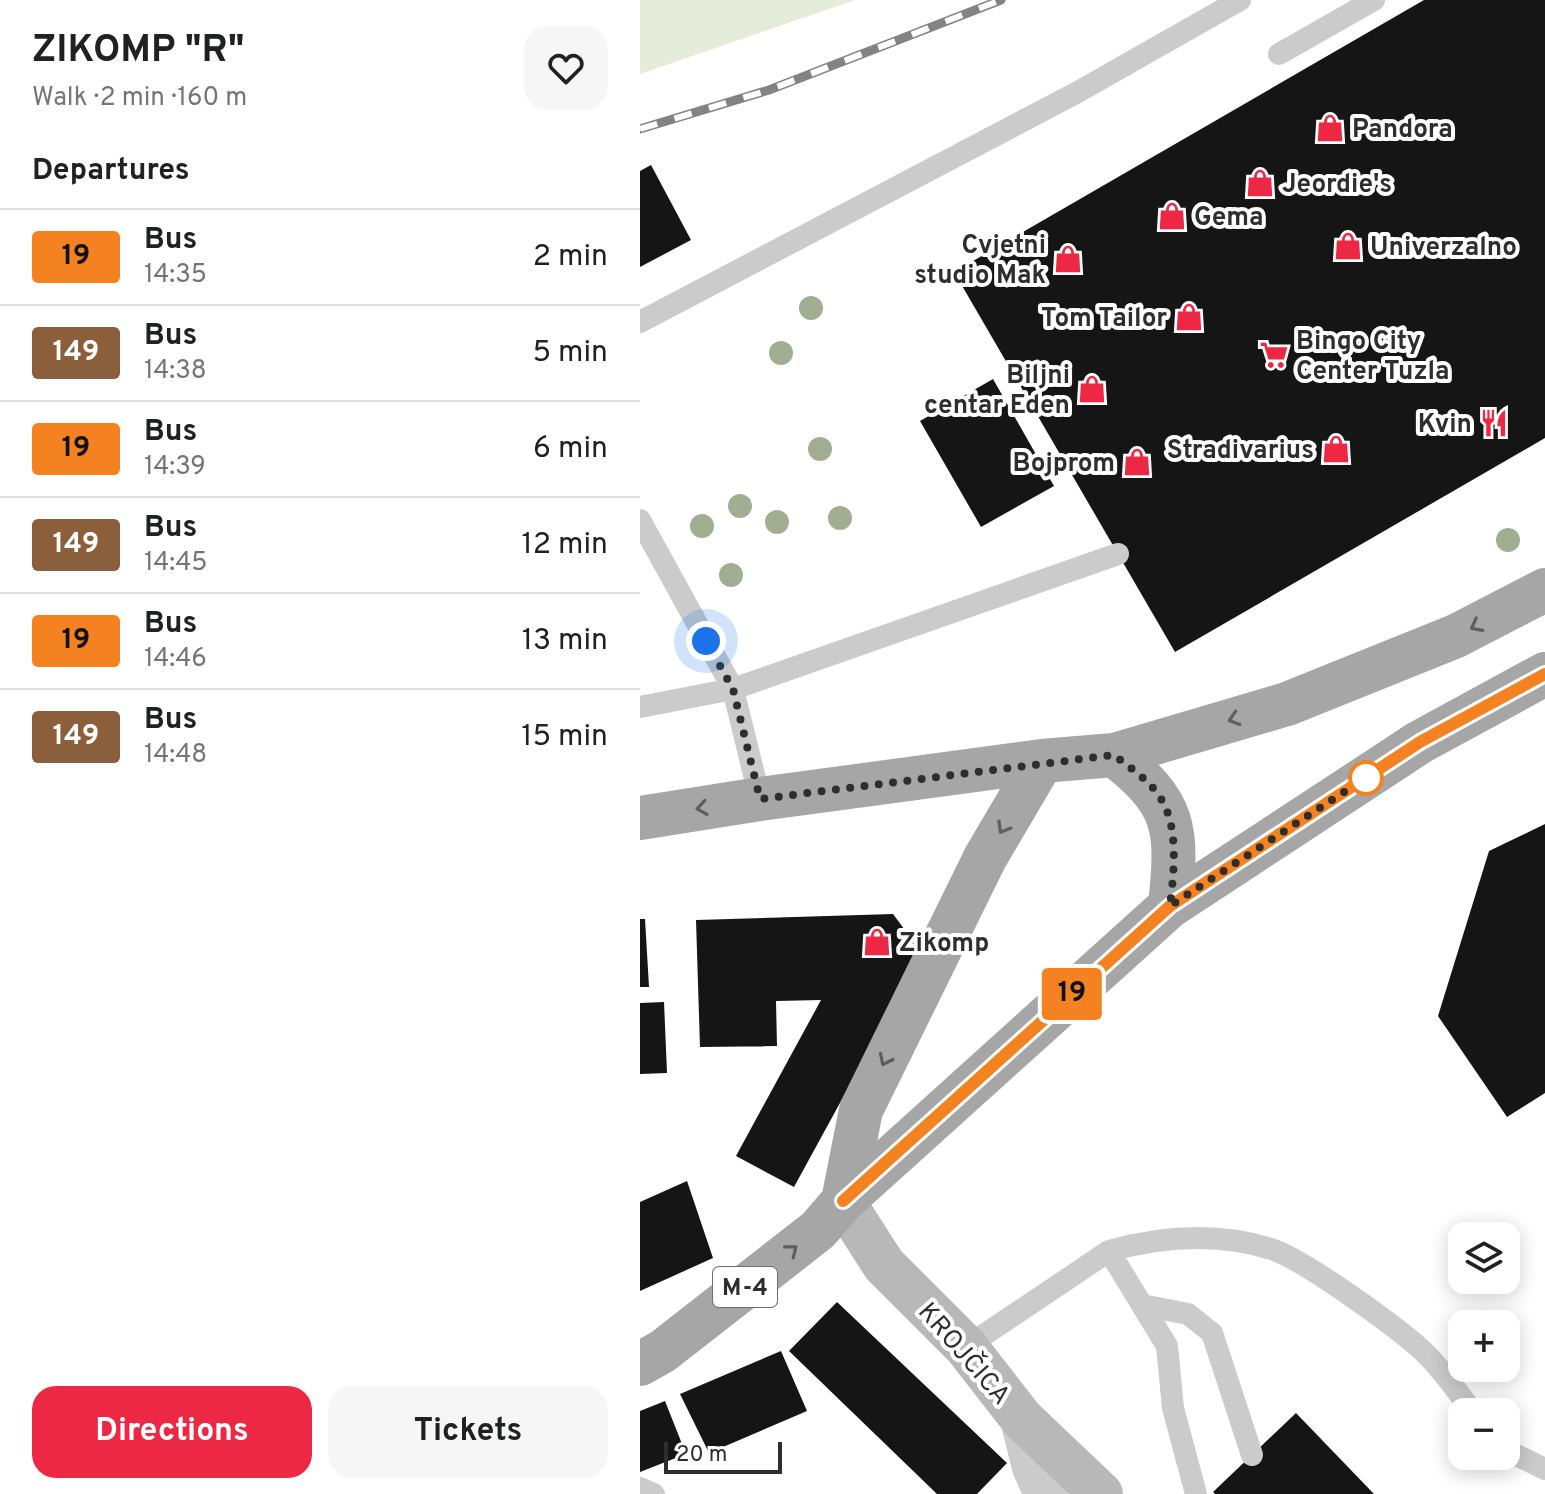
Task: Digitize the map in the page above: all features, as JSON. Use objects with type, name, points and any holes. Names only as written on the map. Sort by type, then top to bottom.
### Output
[{"type":"main road","points":[[640,818],[1042,761],[1114,755],[1287,704],[1456,636],[1545,590]]},
{"type":"main road","name":"M-4","points":[[640,1364],[663,1351],[818,1230],[843,1201],[1170,906],[1420,742],[1545,674]]},
{"type":"main road","points":[[1114,755],[1159,795],[1168,816],[1175,860],[1170,906]]},
{"type":"main road","points":[[843,1201],[861,1110],[985,858],[1042,761]]},
{"type":"main road","name":"KROJČICA","points":[[843,1201],[884,1265],[966,1347],[1022,1419],[1101,1494]]},
{"type":"street","points":[[1022,1419],[1034,1467],[1046,1494]]},
{"type":"lane","points":[[640,322],[1076,93],[1240,0]]},
{"type":"lane","points":[[1279,54],[1374,0]]},
{"type":"lane","points":[[640,520],[733,689],[760,799]]},
{"type":"lane","points":[[640,707],[733,689],[1118,554]]},
{"type":"lane","points":[[966,1347],[1109,1251],[1153,1239],[1204,1237],[1273,1249],[1327,1280],[1427,1354],[1462,1398]]},
{"type":"lane","points":[[1109,1251],[1167,1346],[1173,1408],[1196,1494]]},
{"type":"lane","points":[[1142,1305],[1188,1314],[1212,1333],[1252,1455]]},
{"type":"lane","points":[[1520,1457],[1545,1469]]},
{"type":"lane","points":[[640,1488],[654,1494]]},
{"type":"green space","points":[[640,0],[855,0],[640,74]]},
{"type":"building","name":"Bingo City Center Tuzla","points":[[1424,0],[1545,0],[1545,438],[1175,652],[954,272]]},
{"type":"building","points":[[651,165],[691,240],[640,267],[640,171]]},
{"type":"building","points":[[993,379],[1054,486],[981,527],[920,421]]},
{"type":"building","points":[[1545,824],[1545,1093],[1507,1117],[1438,1016],[1489,851]]},
{"type":"building","points":[[893,914],[922,953],[794,1187],[736,1156],[821,1000],[776,1001],[777,1046],[700,1047],[696,920]]},
{"type":"building","points":[[640,919],[645,919],[649,987],[640,987]]},
{"type":"building","points":[[664,1002],[667,1073],[640,1074],[640,1003]]},
{"type":"building","points":[[687,1181],[713,1258],[640,1291],[640,1202]]},
{"type":"building","points":[[837,1302],[1007,1463],[977,1494],[937,1494],[789,1351]]},
{"type":"building","points":[[781,1351],[807,1411],[709,1453],[680,1394]]},
{"type":"building","points":[[665,1401],[686,1454],[640,1472],[640,1411]]},
{"type":"building","points":[[1296,1413],[1374,1494],[1213,1492]]},
{"type":"railway","points":[[640,129],[769,90],[1001,0]]},
{"type":"bus line","name":"19","points":[[843,1201],[1170,906],[1420,742],[1545,674]]},
{"type":"place","name":"Pandora","points":[[1330,128]]},
{"type":"place","name":"Jeordie's","points":[[1260,183]]},
{"type":"place","name":"Gema","points":[[1172,216]]},
{"type":"place","name":"Univerzalno","points":[[1348,246]]},
{"type":"place","name":"Cvjetni studio Mak","points":[[1068,259]]},
{"type":"place","name":"Tom Tailor","points":[[1189,317]]},
{"type":"place","name":"Bingo City Center Tuzla","points":[[1274,355]]},
{"type":"place","name":"Biljni centar Eden","points":[[1092,389]]},
{"type":"place","name":"Kvin","points":[[1494,423]]},
{"type":"place","name":"Stradivarius","points":[[1336,449]]},
{"type":"place","name":"Bojprom","points":[[1137,462]]},
{"type":"place","name":"Zikomp","points":[[877,942]]},
{"type":"route","points":[[706,641],[733,689],[760,799],[1042,761],[1114,755],[1159,795],[1168,816],[1175,860],[1170,906],[1370,775],[1366,778]]}]
